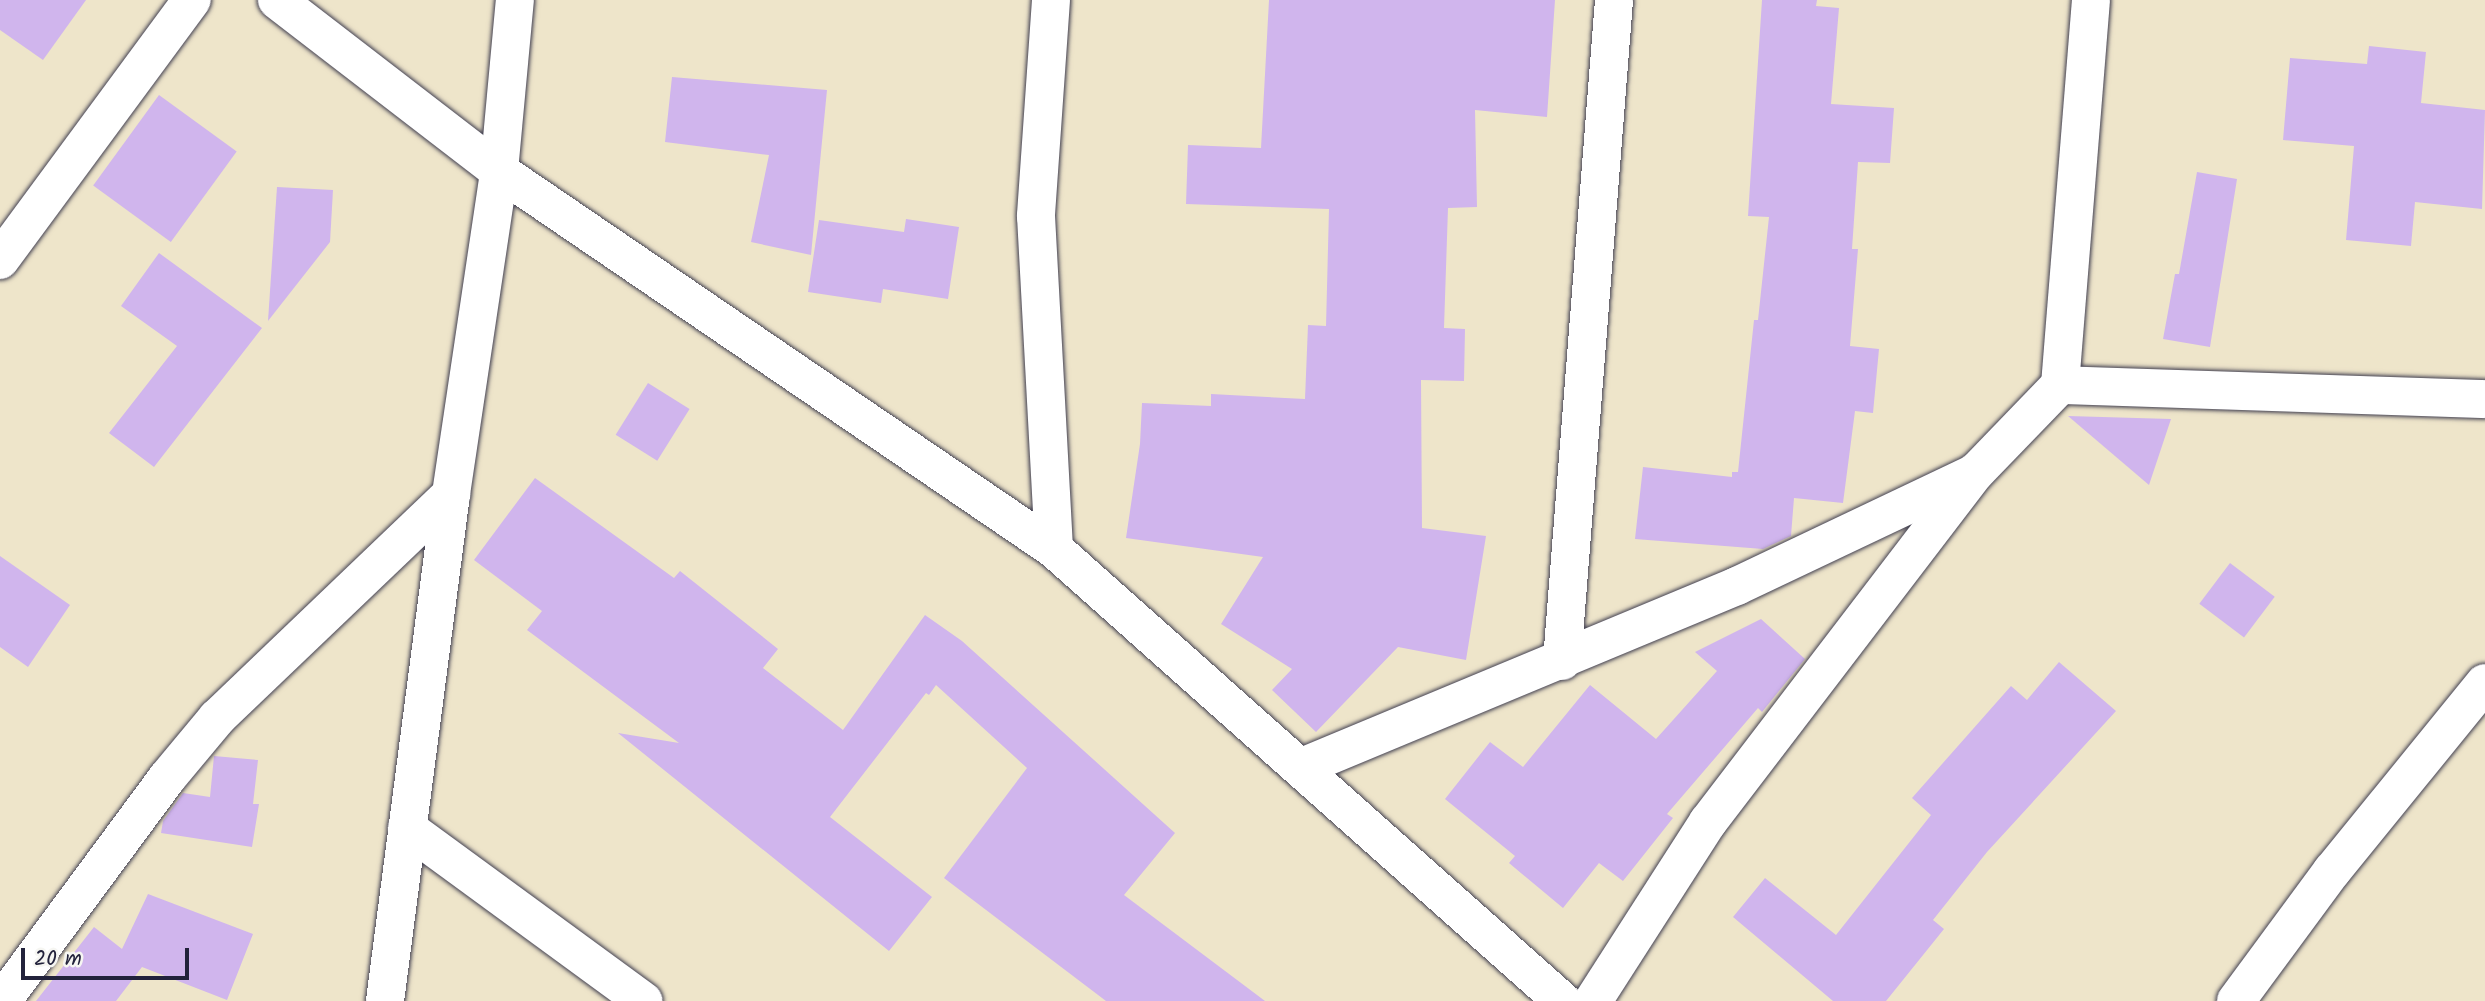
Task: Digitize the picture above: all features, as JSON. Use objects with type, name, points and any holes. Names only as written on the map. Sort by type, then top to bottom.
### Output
[{"type":"street","points":[[0,260],[192,0]]},
{"type":"street","points":[[277,0],[499,171],[1054,549],[1562,1001]]},
{"type":"street","points":[[385,1001],[451,494],[499,171],[515,0]]},
{"type":"street","points":[[1051,0],[1036,216],[1054,549]]},
{"type":"street","points":[[1562,661],[1614,0]]},
{"type":"street","points":[[1593,1001],[1708,822],[1976,472],[2060,385],[2091,0]]},
{"type":"street","points":[[2060,385],[2485,399]]},
{"type":"street","points":[[1302,767],[1737,586],[1976,472]]},
{"type":"street","points":[[2,1001],[167,778],[217,718],[451,494]]},
{"type":"street","points":[[2236,1001],[2332,871],[2485,683]]},
{"type":"street","points":[[407,828],[643,1001]]},
{"type":"building","points":[[0,0],[86,0],[43,60],[0,30]]},
{"type":"building","points":[[1269,0],[1555,0],[1547,117],[1475,110],[1477,207],[1448,208],[1444,328],[1465,329],[1464,381],[1421,380],[1422,528],[1486,536],[1466,660],[1398,647],[1316,732],[1272,690],[1292,669],[1221,624],[1263,557],[1126,538],[1140,444],[1142,403],[1211,406],[1211,394],[1305,399],[1308,325],[1326,326],[1329,209],[1186,204],[1188,145],[1261,148]]},
{"type":"building","points":[[1762,0],[1817,0],[1816,6],[1839,8],[1831,104],[1894,108],[1890,163],[1858,162],[1852,249],[1858,249],[1850,346],[1879,349],[1873,413],[1855,411],[1843,503],[1794,498],[1791,536],[1763,549],[1635,539],[1643,467],[1732,477],[1732,472],[1738,472],[1754,320],[1758,320],[1769,217],[1748,216]]},
{"type":"building","points":[[2369,46],[2426,52],[2421,103],[2485,110],[2482,209],[2415,202],[2411,246],[2346,240],[2354,146],[2283,140],[2290,58],[2367,64]]},
{"type":"building","points":[[672,77],[827,90],[811,255],[751,242],[769,155],[665,142]]},
{"type":"building","points":[[159,95],[237,151],[171,242],[93,186]]},
{"type":"building","points":[[2197,172],[2237,179],[2210,347],[2163,339],[2175,274],[2179,274]]},
{"type":"building","points":[[277,187],[333,190],[330,242],[268,321]]},
{"type":"building","points":[[906,219],[959,227],[948,299],[883,289],[881,303],[808,292],[819,220],[904,232]]},
{"type":"building","points":[[159,253],[262,328],[154,467],[109,433],[177,346],[121,306]]},
{"type":"building","points":[[648,383],[690,409],[657,461],[616,435]]},
{"type":"building","points":[[2068,416],[2171,419],[2149,485]]},
{"type":"building","points":[[535,478],[674,578],[680,571],[778,649],[763,668],[843,730],[925,615],[962,641],[1175,833],[1124,895],[1265,1001],[1106,1001],[944,878],[1027,768],[936,685],[929,695],[926,693],[830,817],[932,897],[889,951],[618,733],[679,743],[527,630],[542,611],[474,560]]},
{"type":"building","points":[[0,556],[70,605],[28,667],[0,647]]},
{"type":"building","points":[[2230,563],[2275,597],[2244,637],[2199,604]]},
{"type":"building","points":[[1761,619],[1805,659],[1762,712],[1758,708],[1667,814],[1673,818],[1623,881],[1599,863],[1563,908],[1509,863],[1515,856],[1445,799],[1490,742],[1523,767],[1590,685],[1656,739],[1717,671],[1695,652]]},
{"type":"building","points":[[2059,662],[2116,711],[1987,852],[1933,920],[1944,929],[1886,1001],[1833,1001],[1733,917],[1765,878],[1836,935],[1931,815],[1912,798],[2011,686],[2027,700]]},
{"type":"building","points":[[214,756],[258,760],[253,804],[259,804],[252,847],[161,833],[163,821],[183,793],[210,797]]},
{"type":"building","points":[[148,894],[253,934],[227,1000],[142,967],[116,1001],[36,1001],[94,927],[122,949]]}]
